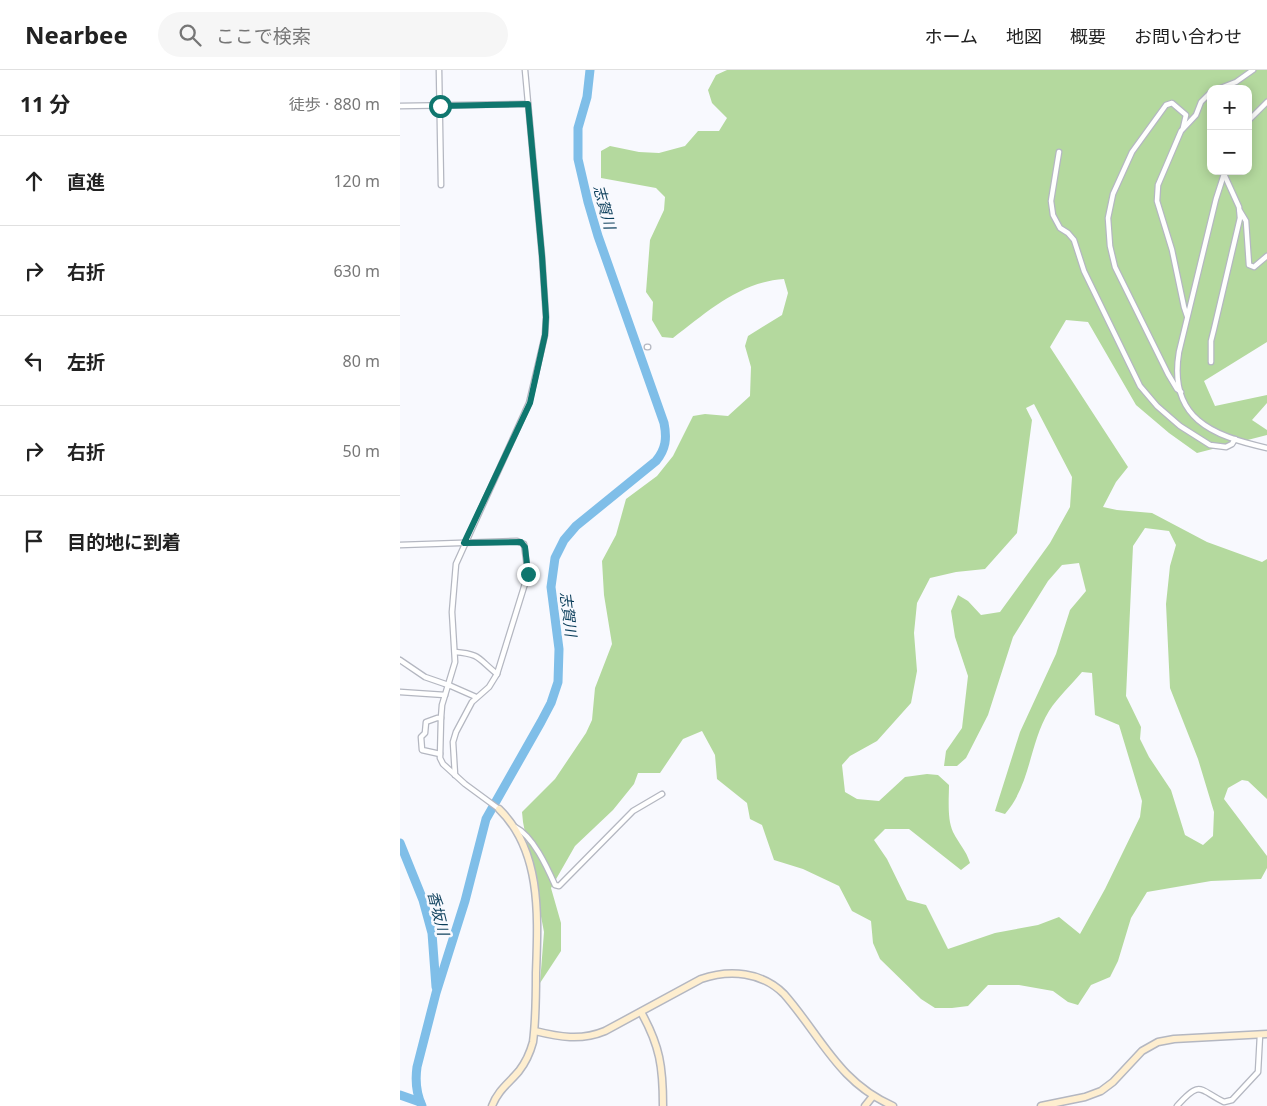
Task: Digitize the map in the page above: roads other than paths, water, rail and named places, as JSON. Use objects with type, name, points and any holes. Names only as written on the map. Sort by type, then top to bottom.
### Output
[{"type":"street","points":[[439,70],[441,185]]},
{"type":"street","points":[[525,70],[542,256],[546,317],[545,335],[530,403],[464,543],[456,564],[453,579],[452,612],[454,665],[440,718],[440,754],[443,764],[499,809],[532,844],[546,864],[555,885],[559,886],[633,811],[662,794]]},
{"type":"street","points":[[1228,85],[1253,70]]},
{"type":"street","points":[[1183,128],[1196,115],[1201,102],[1207,96]]},
{"type":"street","points":[[1252,117],[1267,102]]},
{"type":"street","points":[[1181,392],[1168,374],[1115,267],[1110,246],[1108,218],[1113,194],[1132,152],[1166,104],[1172,103],[1186,115],[1186,118],[1160,178],[1157,201],[1172,250],[1187,316]]},
{"type":"street","points":[[400,106],[528,104]]},
{"type":"street","points":[[1059,152],[1051,201],[1053,215],[1060,228],[1074,240],[1084,271],[1140,386],[1156,406],[1180,426],[1210,445],[1226,447],[1232,444],[1235,439]]},
{"type":"street","points":[[1224,175],[1216,199],[1187,316],[1178,359],[1177,374],[1181,392],[1190,412],[1201,424],[1220,434],[1267,448]]},
{"type":"street","points":[[1226,175],[1246,221],[1250,265],[1254,267],[1267,256]]},
{"type":"street","points":[[1211,362],[1211,341],[1239,226],[1240,211]]},
{"type":"street","points":[[400,545],[517,541],[524,544],[528,574],[497,674],[489,687],[476,698],[459,724],[454,736],[455,775]]},
{"type":"street","points":[[454,652],[468,653],[480,657],[497,674]]},
{"type":"street","points":[[400,660],[425,677],[476,698]]},
{"type":"street","points":[[400,692],[445,695]]},
{"type":"street","points":[[440,718],[426,722],[425,733],[421,738],[422,750],[440,754]]},
{"type":"street","points":[[492,1106],[502,1088],[527,1059],[535,1031],[537,905],[532,874],[526,853],[515,827]]},
{"type":"street","points":[[535,1031],[563,1037],[588,1037],[605,1031],[694,982],[715,974],[735,973],[761,979],[773,985],[784,994],[839,1066],[857,1085],[872,1096],[893,1106]]},
{"type":"street","points":[[641,1012],[653,1036],[661,1059],[663,1106]]},
{"type":"street","points":[[1041,1106],[1085,1097],[1101,1091],[1113,1082],[1142,1051],[1158,1042],[1174,1039],[1264,1034],[1258,1072],[1232,1100],[1224,1102],[1206,1090],[1197,1089],[1177,1106]]},
{"type":"street","points":[[865,1106],[872,1096]]},
{"type":"waterway","name":"志賀川","points":[[422,1106],[416,1087],[417,1067],[436,993],[465,901],[486,819],[551,703],[558,682],[559,649],[551,587],[555,558],[564,540],[576,526],[656,461],[665,443],[664,423],[598,236],[578,159],[578,128],[587,97],[590,70]]},
{"type":"waterway","name":"香坂川","points":[[400,843],[423,900],[432,933],[436,987]]},
{"type":"waterway","points":[[400,1095],[420,1102]]}]
